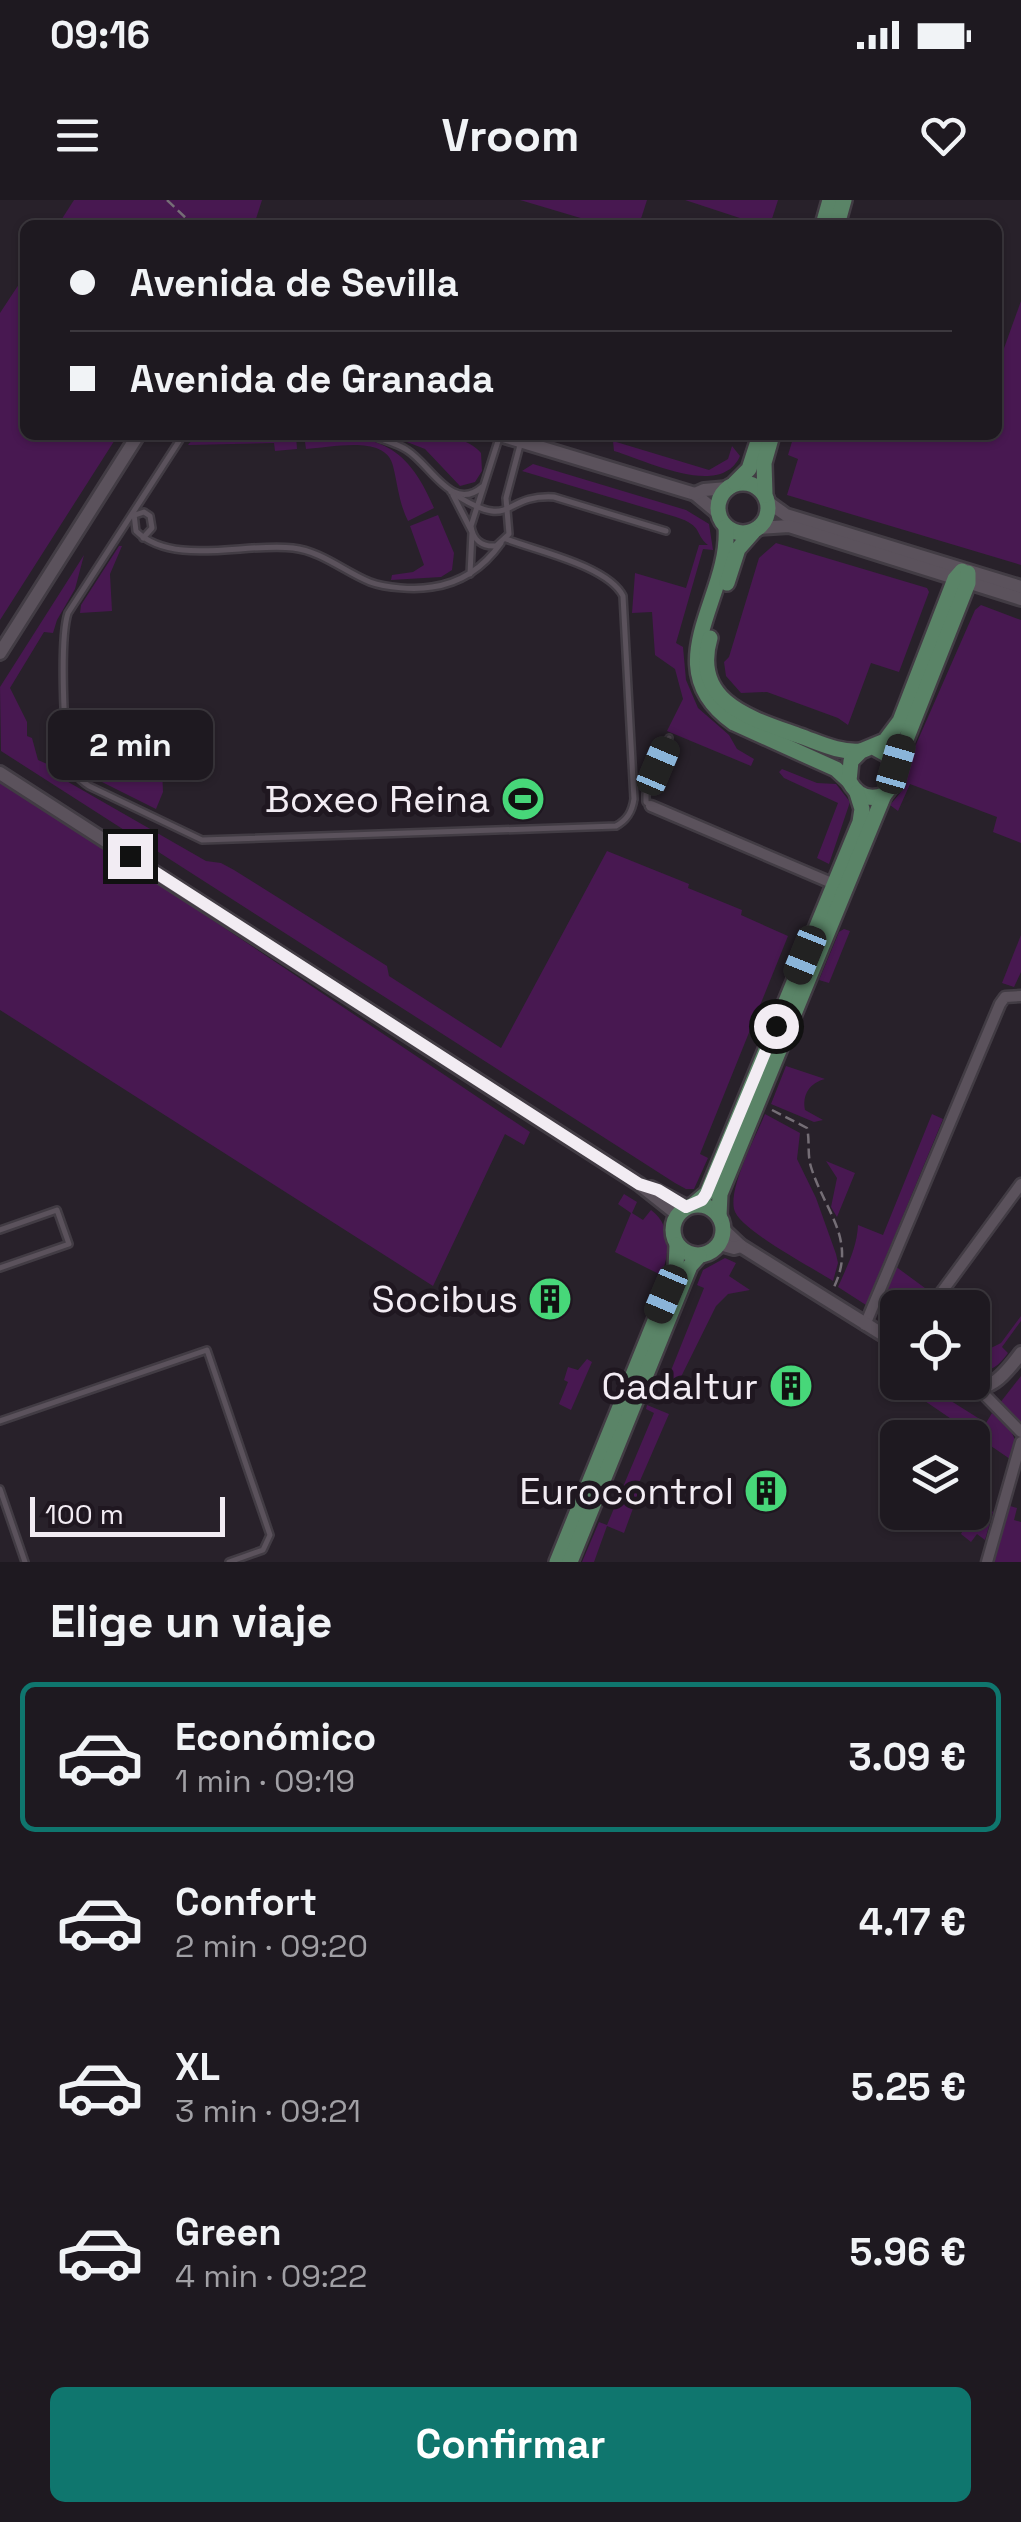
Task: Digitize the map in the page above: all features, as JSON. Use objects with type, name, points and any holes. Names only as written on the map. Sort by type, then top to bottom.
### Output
[{"type":"main road","points":[[758,440],[749,470],[719,500],[725,552],[696,656],[704,691],[722,715],[734,723],[836,768],[870,798],[884,796]]},
{"type":"main road","points":[[771,440],[764,463],[768,516],[744,539],[735,556],[708,645],[707,666],[713,686],[726,703],[743,715],[844,752],[868,749],[888,753],[896,764]]},
{"type":"main road","points":[[731,486],[755,485],[767,499]]},
{"type":"main road","points":[[722,520],[738,533],[756,530]]},
{"type":"main road","points":[[557,1562],[676,1270],[677,1245],[672,1232],[686,1209],[706,1194],[860,822],[862,809],[848,767],[893,733],[963,577]]},
{"type":"main road","points":[[570,1562],[690,1266],[699,1256],[711,1252],[721,1230],[720,1194],[884,796],[894,786],[896,764],[963,577]]},
{"type":"main road","points":[[686,1209],[708,1206],[721,1230]]},
{"type":"main road","points":[[677,1245],[699,1256]]},
{"type":"street","points":[[0,653],[135,440]]},
{"type":"street","points":[[517,440],[695,494],[722,520]]},
{"type":"street","points":[[695,494],[731,486]]},
{"type":"street","points":[[767,499],[786,515],[1021,598]]},
{"type":"street","points":[[756,530],[789,526],[963,577],[1021,587]]},
{"type":"street","points":[[0,773],[639,1184],[658,1190],[686,1209]]},
{"type":"street","points":[[651,806],[834,884]]},
{"type":"street","points":[[866,1325],[1000,1004],[1005,997],[1021,996]]},
{"type":"street","points":[[943,1290],[1021,1184]]},
{"type":"street","points":[[721,1230],[734,1248],[741,1246],[880,1333]]},
{"type":"street","points":[[990,1384],[1021,1353]]},
{"type":"street","points":[[990,1400],[1021,1432]]},
{"type":"street","points":[[987,1562],[1021,1442]]},
{"type":"lane","points":[[180,440],[68,613],[63,628],[70,763],[80,780],[89,786],[202,840],[616,826],[623,822],[634,800],[622,596],[618,587],[603,575],[504,541],[484,545],[472,532],[452,492]]},
{"type":"lane","points":[[383,440],[408,450],[452,492],[490,513],[506,511],[539,496],[554,497],[666,531]]},
{"type":"lane","points":[[470,574],[476,508],[498,440]]},
{"type":"lane","points":[[131,516],[136,531],[157,545],[186,550],[295,548],[373,584],[430,588],[470,574],[488,561],[504,541],[510,528],[506,511],[520,441]]},
{"type":"lane","points":[[452,492],[473,494],[484,484]]},
{"type":"lane","points":[[131,516],[144,512],[150,516],[152,528],[143,538]]},
{"type":"lane","points":[[651,806],[646,802],[646,794],[669,738]]},
{"type":"lane","points":[[0,1230],[57,1210],[69,1244],[0,1268]]},
{"type":"lane","points":[[0,1420],[207,1350],[270,1535],[263,1550],[230,1562]]},
{"type":"lane","points":[[0,1489],[25,1562]]},
{"type":"path","points":[[167,200],[188,220]]},
{"type":"path","points":[[757,1103],[807,1128],[811,1166],[844,1247],[842,1269],[827,1302]]},
{"type":"shaded area","points":[[74,200],[262,200],[256,220],[61,220]]},
{"type":"shaded area","points":[[520,200],[647,200],[641,220],[587,220]]},
{"type":"shaded area","points":[[685,200],[778,200],[772,220],[746,220]]},
{"type":"shaded area","points":[[20,283],[20,440],[115,440],[0,620],[0,313]]},
{"type":"shaded area","points":[[1021,301],[1021,565],[787,495],[798,459],[788,455],[792,440],[1002,440],[1002,354]]},
{"type":"shaded area","points":[[192,440],[296,440],[297,449],[275,451],[274,443],[188,445]]},
{"type":"shaded area","points":[[305,440],[369,440],[385,446],[411,468],[434,508],[408,521],[393,466],[380,450],[356,445],[306,449]]},
{"type":"shaded area","points":[[402,440],[462,440],[481,453],[482,471],[475,482],[460,486],[425,449]]},
{"type":"shaded area","points":[[613,441],[709,470],[728,459],[732,446],[740,456],[731,469],[701,476],[614,451]]},
{"type":"shaded area","points":[[533,464],[686,510],[709,524],[713,550],[703,549],[676,643],[683,647],[686,680],[698,708],[729,735],[737,749],[754,759],[751,766],[667,731],[683,699],[675,669],[655,655],[652,612],[632,613],[635,573],[686,588],[699,545],[708,545],[685,520],[522,471]]},
{"type":"shaded area","points":[[438,515],[454,553],[452,570],[441,577],[391,580],[392,575],[413,572],[424,565],[410,526]]},
{"type":"shaded area","points":[[776,543],[927,588],[929,592],[899,672],[871,663],[848,725],[767,692],[741,693],[726,676],[724,662],[729,657],[759,558]]},
{"type":"shaded area","points":[[119,546],[110,574],[112,611],[80,613],[81,605]]},
{"type":"shaded area","points":[[84,555],[75,589],[53,633],[44,632],[10,688],[27,722],[27,736],[32,738],[38,760],[54,767],[63,779],[206,861],[234,870],[387,966],[389,976],[501,1048],[607,851],[689,884],[688,888],[742,910],[741,915],[788,936],[700,1154],[708,1158],[694,1189],[675,1183],[1,751],[0,687]]},
{"type":"shaded area","points":[[981,605],[1021,620],[1021,843],[993,832],[997,817],[910,784],[898,811],[890,805],[906,786],[910,758],[975,610]]},
{"type":"shaded area","points":[[162,769],[163,792],[156,809],[86,774]]},
{"type":"shaded area","points":[[782,769],[817,783],[836,784],[850,802],[829,864],[817,858],[838,803],[784,778],[779,772]]},
{"type":"shaded area","points":[[0,778],[530,1132],[524,1145],[505,1134],[433,1286],[0,1010]]},
{"type":"shaded area","points":[[850,931],[829,983],[819,980],[839,932]]},
{"type":"shaded area","points":[[1021,935],[1021,972],[1014,987],[1002,983]]},
{"type":"shaded area","points":[[786,1066],[825,1079],[808,1090],[804,1104],[805,1110],[823,1120],[814,1122],[771,1104]]},
{"type":"shaded area","points":[[765,1114],[800,1133],[797,1159],[836,1254],[833,1281],[748,1227],[734,1209],[739,1175]]},
{"type":"shaded area","points":[[932,1114],[943,1119],[866,1305],[838,1287],[854,1249],[858,1225],[883,1235]]},
{"type":"shaded area","points":[[826,1161],[855,1173],[837,1217],[831,1207],[837,1178]]},
{"type":"shaded area","points":[[624,1194],[637,1202],[632,1213],[643,1220],[651,1210],[663,1224],[667,1249],[661,1275],[615,1252],[631,1213],[618,1204]]},
{"type":"shaded area","points":[[725,1258],[736,1263],[729,1276],[750,1290],[728,1294],[716,1306],[676,1387],[666,1383],[704,1288],[697,1285],[703,1270]]},
{"type":"shaded area","points":[[895,1266],[928,1290],[885,1290]]},
{"type":"shaded area","points":[[1021,1316],[1002,1347],[1008,1353],[990,1369],[990,1348],[1001,1343]]},
{"type":"shaded area","points":[[587,1359],[592,1362],[571,1410],[559,1404],[568,1382],[564,1380],[568,1367],[578,1370]]},
{"type":"shaded area","points":[[1021,1376],[1021,1432],[996,1408]]},
{"type":"shaded area","points":[[923,1400],[949,1400],[981,1420],[953,1420]]},
{"type":"shaded area","points":[[647,1405],[669,1414],[636,1490],[639,1492],[624,1533],[607,1526],[594,1562],[582,1562],[599,1522],[607,1525],[654,1413],[646,1409]]},
{"type":"shaded area","points":[[992,1413],[1015,1440],[1010,1459],[990,1445],[988,1420]]},
{"type":"shaded area","points":[[1010,1506],[1017,1508],[1014,1520],[1021,1522],[1021,1562],[994,1562]]},
{"type":"shaded area","points":[[963,1530],[988,1530],[985,1540],[977,1534],[971,1542],[961,1534]]},
{"type":"place","name":"Boxeo Reina","points":[[523,799]]},
{"type":"place","name":"Socibus","points":[[550,1299]]},
{"type":"place","name":"Cadaltur","points":[[791,1386]]},
{"type":"place","name":"Eurocontrol","points":[[766,1491]]},
{"type":"route","points":[[130,856],[639,1184],[686,1207],[706,1194],[776,1026]]}]
